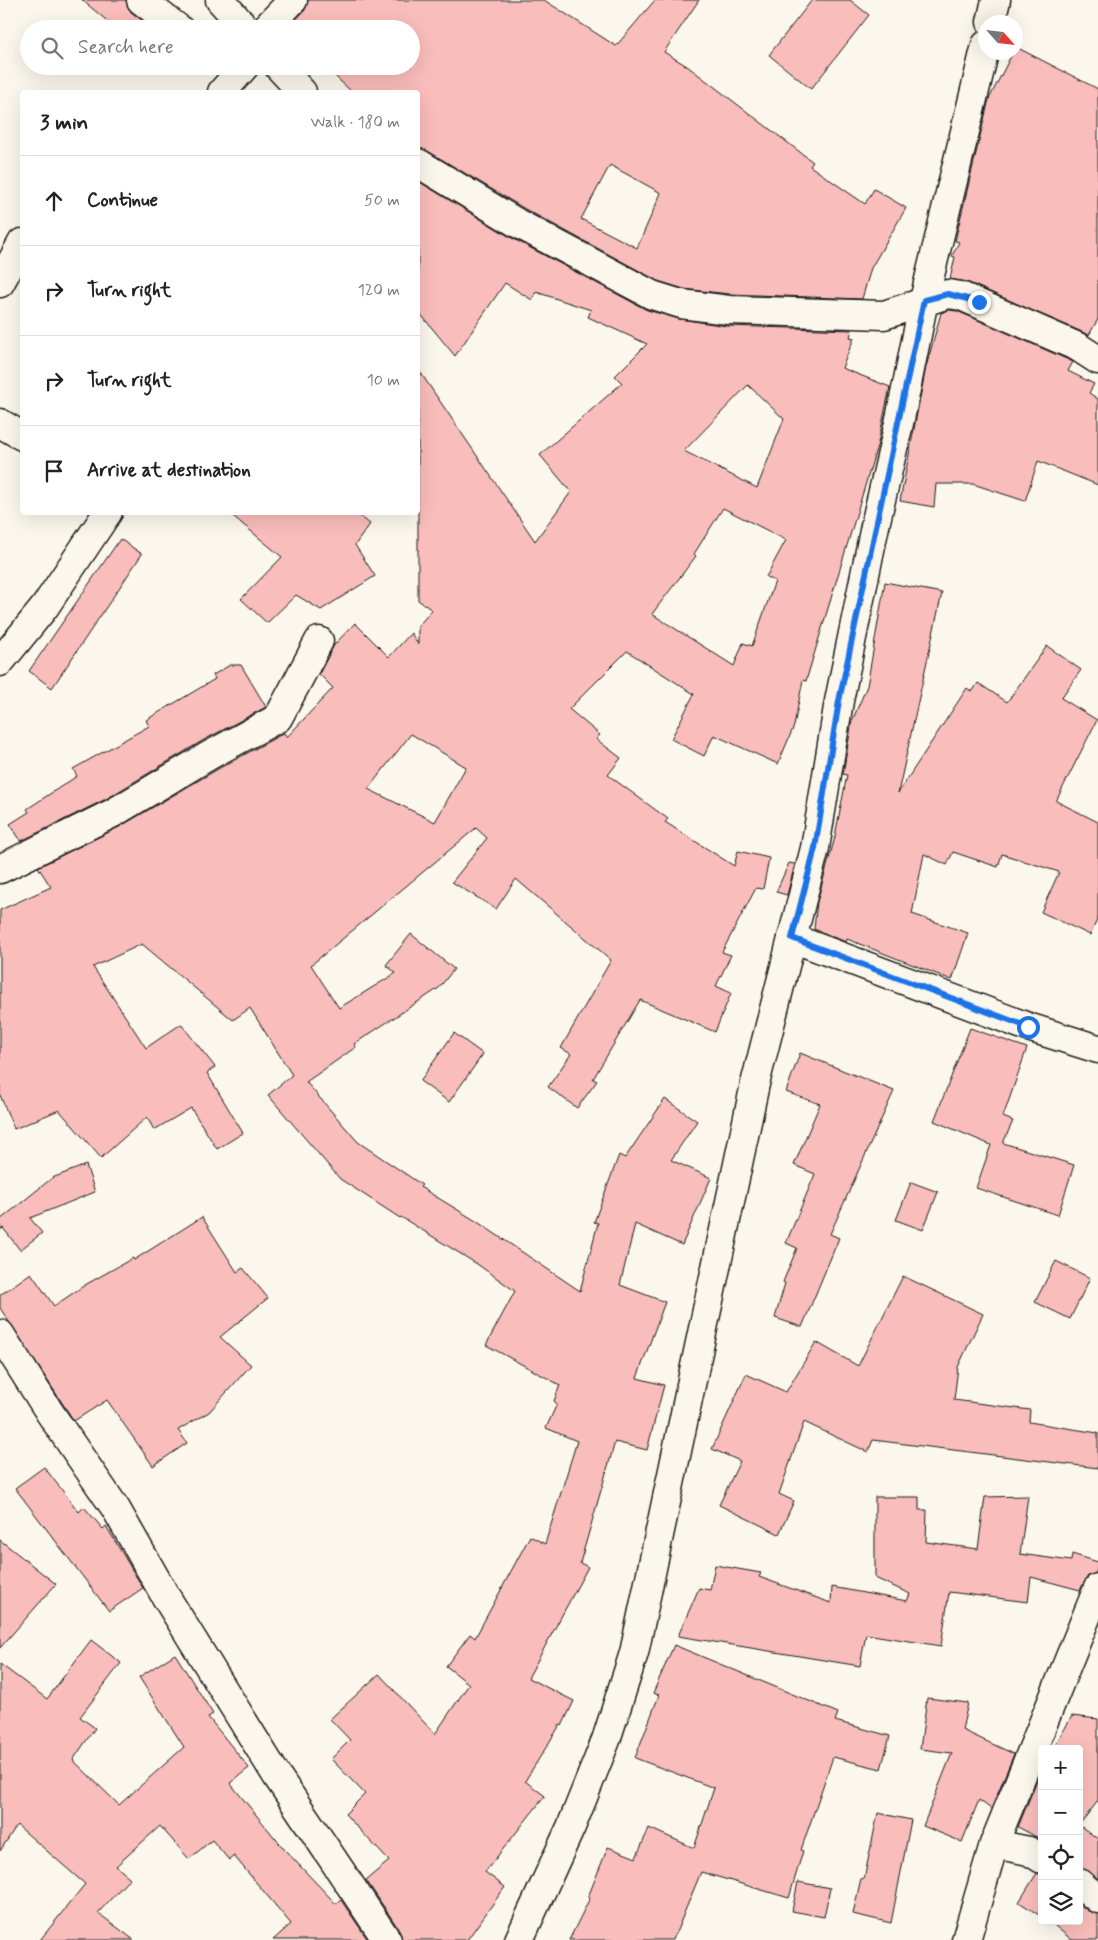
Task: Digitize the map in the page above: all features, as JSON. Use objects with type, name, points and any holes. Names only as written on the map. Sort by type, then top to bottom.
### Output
[{"type":"street","points":[[142,0],[168,20]]},
{"type":"street","points":[[220,0],[238,20]]},
{"type":"street","points":[[274,20],[293,0]]},
{"type":"street","points":[[993,15],[996,0]]},
{"type":"street","points":[[519,1940],[571,1827],[606,1740],[634,1653],[755,1084],[815,848],[839,701],[924,300],[982,60]]},
{"type":"street","points":[[286,75],[300,90]]},
{"type":"street","points":[[420,164],[542,237],[652,295],[681,304],[729,310],[884,315],[924,300],[948,294],[962,296],[1078,347],[1098,360]]},
{"type":"street","points":[[0,283],[20,246]]},
{"type":"street","points":[[0,423],[20,435]]},
{"type":"street","points":[[0,662],[44,608],[106,515]]},
{"type":"street","points":[[0,869],[113,813],[210,755],[278,718],[319,642]]},
{"type":"street","points":[[792,938],[1028,1027],[1098,1049]]},
{"type":"street","points":[[0,1334],[50,1413],[116,1509],[166,1597],[277,1776],[387,1940]]},
{"type":"street","points":[[966,1940],[994,1844],[1098,1588]]},
{"type":"street","points":[[994,1844],[1029,1851],[1038,1857]]},
{"type":"street","points":[[1083,1886],[1098,1899]]},
{"type":"building","points":[[82,0],[126,0],[131,12],[142,20],[106,20]]},
{"type":"building","points":[[308,0],[544,0],[616,46],[655,0],[699,0],[664,52],[687,66],[813,162],[810,166],[865,204],[874,189],[906,208],[871,268],[862,299],[730,294],[684,289],[658,281],[525,209],[426,150],[420,148],[420,90],[350,90],[334,75],[420,75],[420,20],[296,20],[305,10]],"holes":[[[610,165],[661,193],[637,248],[581,219]]]},
{"type":"building","points":[[812,0],[850,0],[869,15],[811,89],[769,55]]},
{"type":"building","points":[[1023,51],[1098,89],[1098,319],[1089,335],[967,282],[950,279],[955,257],[952,256],[959,242],[955,241],[989,99],[1009,60],[1023,60]]},
{"type":"building","points":[[420,182],[510,237],[647,310],[679,319],[727,326],[852,330],[850,337],[854,338],[842,368],[890,387],[878,443],[806,681],[803,680],[794,726],[778,764],[714,735],[704,756],[671,739],[694,694],[627,651],[569,709],[600,735],[596,739],[621,758],[608,775],[668,819],[665,822],[734,866],[738,851],[769,858],[763,889],[756,888],[722,952],[731,955],[716,986],[731,993],[715,1032],[640,1000],[593,1079],[597,1081],[577,1108],[548,1087],[571,1054],[561,1048],[611,960],[516,879],[496,909],[452,882],[487,838],[476,828],[311,965],[339,1008],[396,973],[386,965],[411,934],[454,969],[439,988],[354,1044],[356,1047],[306,1082],[358,1142],[422,1185],[420,1187],[476,1221],[580,1291],[598,1223],[594,1222],[619,1155],[625,1158],[665,1099],[697,1121],[671,1160],[711,1178],[682,1245],[635,1224],[620,1285],[665,1302],[637,1378],[664,1385],[647,1450],[615,1442],[580,1563],[588,1567],[528,1678],[574,1701],[562,1726],[560,1725],[525,1781],[545,1796],[485,1872],[505,1887],[467,1940],[402,1940],[400,1931],[366,1880],[389,1861],[345,1814],[365,1794],[331,1759],[350,1740],[330,1719],[379,1674],[435,1734],[469,1684],[446,1666],[470,1634],[475,1638],[530,1536],[545,1544],[577,1441],[546,1428],[557,1404],[554,1401],[560,1385],[486,1345],[515,1291],[477,1264],[400,1218],[340,1179],[268,1095],[292,1075],[250,1008],[233,1020],[142,944],[93,967],[146,1048],[181,1024],[215,1067],[207,1073],[243,1133],[217,1149],[191,1108],[154,1130],[147,1117],[101,1158],[59,1110],[14,1129],[0,1095],[0,910],[51,887],[38,867],[121,826],[284,733],[287,737],[333,688],[319,674],[334,645],[355,623],[389,657],[411,633],[418,644],[418,626],[432,610],[418,600],[420,372],[535,541],[571,492],[540,455],[622,383],[615,376],[647,344],[588,317],[591,310],[536,292],[532,300],[505,283],[455,356],[420,313]],"holes":[[[748,385],[784,419],[757,488],[684,451]],[[723,508],[786,540],[766,577],[775,581],[752,646],[743,643],[734,666],[652,614],[696,556],[694,554]],[[411,734],[466,767],[435,822],[368,789]]]},
{"type":"building","points":[[949,310],[957,311],[1073,362],[1068,371],[1094,384],[1089,393],[1098,399],[1098,485],[1038,461],[1025,501],[973,484],[936,484],[934,507],[900,501],[926,367],[941,313]]},
{"type":"building","points":[[232,515],[359,515],[370,524],[355,545],[375,576],[321,610],[296,595],[267,623],[241,599],[282,557]]},
{"type":"building","points":[[120,539],[142,554],[52,688],[29,671]]},
{"type":"building","points":[[885,582],[942,593],[898,793],[967,688],[972,692],[978,683],[1007,702],[1047,646],[1081,670],[1061,698],[1097,720],[1056,801],[1098,822],[1098,918],[1090,935],[1041,912],[1059,872],[1002,854],[998,867],[953,852],[947,865],[924,854],[912,914],[968,933],[952,980],[847,939],[846,942],[814,929],[817,902],[834,841],[847,775],[843,774],[852,721],[867,686]]},
{"type":"building","points":[[230,665],[241,665],[266,707],[202,741],[106,799],[21,841],[10,824],[29,812],[27,809],[77,776],[73,769],[149,726],[146,720],[215,679],[213,675]]},
{"type":"building","points":[[789,863],[795,864],[787,895],[776,892]]},
{"type":"building","points":[[970,1028],[1027,1048],[1003,1117],[1013,1121],[1003,1143],[1074,1165],[1058,1215],[976,1188],[991,1145],[934,1121]]},
{"type":"building","points":[[454,1033],[483,1054],[449,1102],[420,1081]]},
{"type":"building","points":[[800,1053],[894,1091],[830,1234],[839,1238],[802,1327],[775,1318],[785,1283],[783,1282],[797,1248],[786,1243],[815,1174],[794,1165],[820,1104],[786,1092]]},
{"type":"building","points":[[86,1165],[95,1192],[30,1218],[42,1233],[20,1250],[3,1228],[0,1230],[0,1220],[52,1178]]},
{"type":"building","points":[[911,1182],[938,1192],[923,1230],[896,1220]]},
{"type":"building","points":[[202,1217],[237,1272],[243,1268],[268,1298],[220,1337],[251,1365],[209,1412],[178,1430],[187,1443],[153,1466],[107,1400],[74,1421],[0,1308],[0,1295],[31,1273],[54,1306],[85,1285],[133,1258],[134,1260]]},
{"type":"building","points":[[1056,1261],[1090,1278],[1070,1319],[1035,1302]]},
{"type":"building","points":[[903,1276],[983,1314],[958,1367],[954,1400],[1030,1410],[1029,1422],[1098,1433],[1098,1468],[873,1440],[868,1452],[804,1422],[779,1494],[794,1501],[779,1534],[719,1505],[740,1461],[712,1449],[746,1374],[786,1392],[816,1342],[858,1366]]},
{"type":"building","points":[[44,1467],[79,1512],[84,1507],[103,1529],[106,1526],[143,1588],[109,1611],[15,1488]]},
{"type":"building","points":[[1028,1496],[1020,1554],[1071,1561],[1072,1554],[1098,1562],[1096,1573],[1088,1576],[1080,1590],[1031,1577],[1028,1602],[949,1592],[941,1646],[866,1634],[860,1666],[678,1636],[699,1588],[710,1590],[715,1565],[761,1573],[759,1577],[831,1603],[832,1587],[907,1601],[910,1594],[875,1578],[875,1497],[919,1497],[919,1510],[927,1510],[926,1542],[978,1549],[985,1497]]},
{"type":"building","points":[[0,1540],[56,1584],[0,1648]]},
{"type":"building","points":[[91,1640],[121,1663],[80,1717],[95,1728],[73,1760],[119,1805],[184,1747],[139,1677],[175,1654],[213,1714],[208,1717],[249,1768],[230,1783],[284,1849],[336,1904],[341,1900],[368,1940],[273,1940],[291,1924],[234,1856],[229,1860],[212,1840],[189,1859],[160,1826],[116,1866],[130,1878],[98,1913],[134,1940],[40,1940],[85,1884],[17,1825],[0,1851],[0,1664],[47,1699]]},
{"type":"building","points":[[674,1645],[838,1713],[835,1721],[890,1736],[881,1769],[833,1757],[801,1850],[803,1851],[789,1898],[701,1872],[673,1940],[569,1940],[590,1898],[588,1897],[608,1847],[636,1858],[649,1828],[694,1848],[714,1788],[635,1758],[659,1695],[653,1693]]},
{"type":"building","points":[[927,1698],[968,1703],[962,1730],[1014,1754],[991,1809],[979,1800],[962,1842],[923,1826],[952,1753],[920,1749]]},
{"type":"building","points":[[1072,1716],[1098,1719],[1098,1801],[1083,1820],[1083,1745],[1055,1745]]},
{"type":"building","points":[[1038,1778],[1038,1838],[1018,1827]]},
{"type":"building","points":[[878,1813],[911,1820],[891,1923],[853,1914],[861,1878],[864,1879]]},
{"type":"building","points":[[1083,1828],[1098,1839],[1098,1879],[1089,1871],[1083,1869]]},
{"type":"building","points":[[1037,1873],[1038,1873],[1038,1914],[1019,1902]]},
{"type":"building","points":[[798,1882],[830,1888],[824,1917],[792,1911]]},
{"type":"building","points":[[1083,1907],[1098,1914],[1098,1940],[1072,1940],[1054,1925],[1083,1925]]},
{"type":"route","points":[[979,302],[962,296],[948,294],[924,300],[839,701],[815,848],[792,938],[1028,1027]]}]
